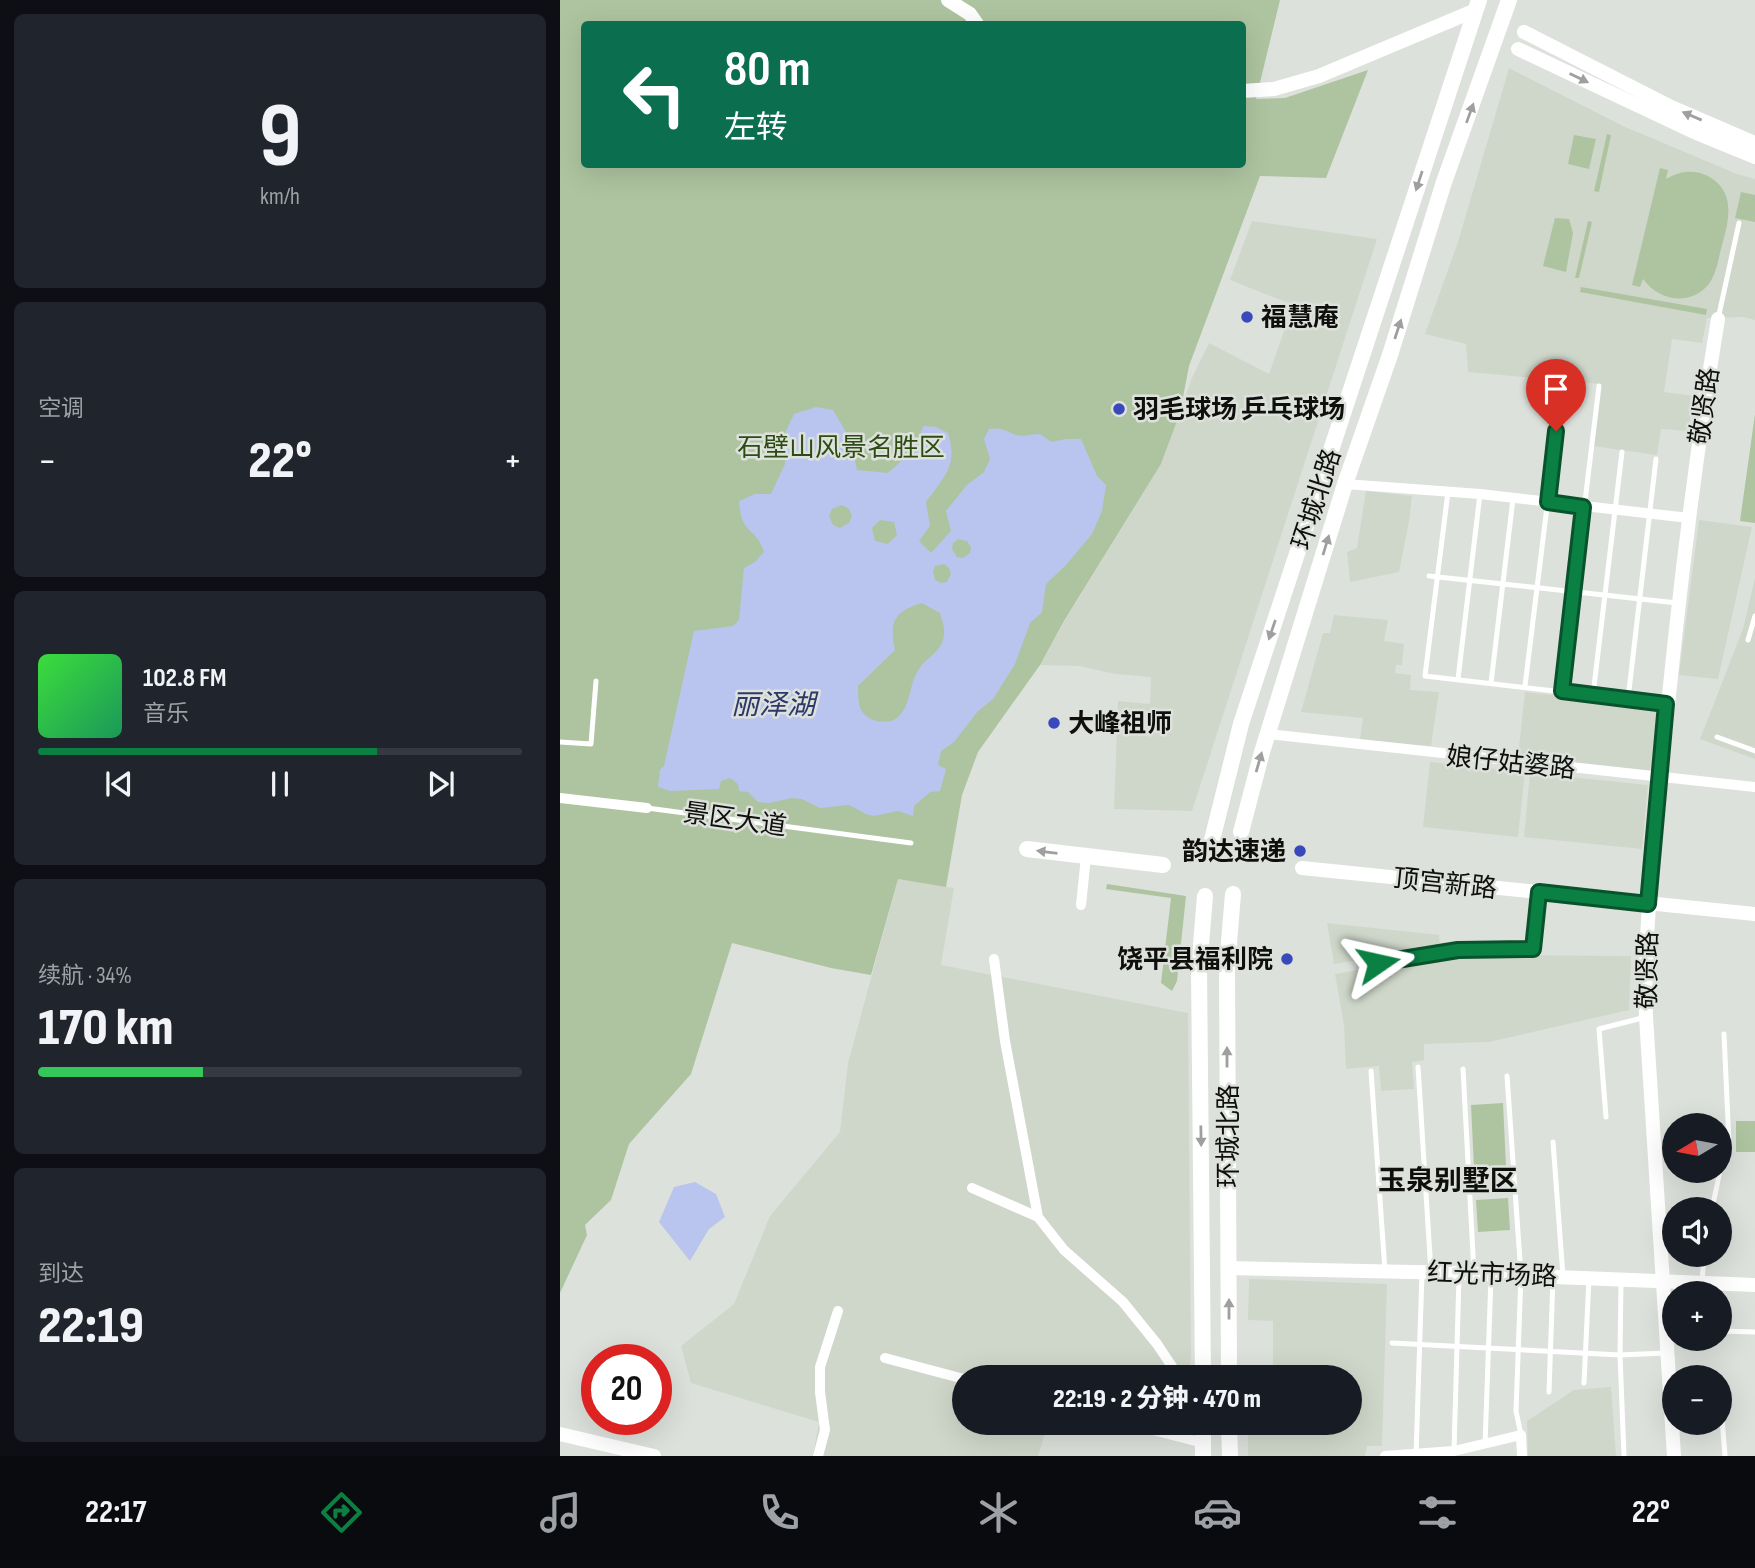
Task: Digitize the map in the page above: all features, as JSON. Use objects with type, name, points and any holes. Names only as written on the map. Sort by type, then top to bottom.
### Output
[{"type":"main road","name":"环城北路","points":[[1241,832],[1267,734],[1345,484],[1390,355],[1444,182],[1509,0]]},
{"type":"main road","name":"环城北路","points":[[1212,840],[1241,724],[1477,5]]},
{"type":"main road","points":[[1027,849],[1163,865]]},
{"type":"main road","name":"环城北路","points":[[1229,1365],[1227,966],[1233,894]]},
{"type":"main road","name":"环城北路","points":[[1203,1365],[1199,969],[1205,896]]},
{"type":"main road","points":[[1229,1435],[1230,1456]]},
{"type":"street","points":[[948,0],[970,14],[975,21]]},
{"type":"street","points":[[1246,91],[1275,89],[1319,76],[1477,5]]},
{"type":"street","points":[[1524,32],[1671,107],[1755,143]]},
{"type":"street","points":[[1518,49],[1694,132],[1755,157]]},
{"type":"street","name":"敬贤路","points":[[1664,1281],[1644,964],[1666,704],[1717,319]]},
{"type":"street","points":[[1345,484],[1480,494],[1689,518]]},
{"type":"street","name":"娘仔姑婆路","points":[[1267,734],[1755,787]]},
{"type":"street","name":"景区大道","points":[[560,798],[647,808]]},
{"type":"street","points":[[1081,905],[1086,857]]},
{"type":"street","name":"顶宫新路","points":[[1302,868],[1755,915]]},
{"type":"street","points":[[994,959],[1005,1041],[1038,1217],[1064,1250],[1123,1303],[1171,1365]]},
{"type":"street","points":[[972,1188],[1038,1217]]},
{"type":"street","name":"红光市场路","points":[[1228,1268],[1459,1272],[1662,1282]]},
{"type":"street","name":"红光市场路","points":[[1732,1284],[1755,1285]]},
{"type":"street","points":[[818,1456],[825,1430],[820,1367],[838,1311]]},
{"type":"street","name":"敬贤路","points":[[1668,1353],[1674,1456]]},
{"type":"street","points":[[884,1358],[952,1377]]},
{"type":"street","points":[[560,1434],[654,1456]]},
{"type":"street","points":[[1160,1435],[1203,1450]]},
{"type":"street","points":[[1385,1456],[1454,1451],[1521,1435],[1522,1456]]},
{"type":"lane","points":[[1717,319],[1739,223]]},
{"type":"lane","points":[[1525,686],[1562,384]]},
{"type":"lane","points":[[1562,691],[1599,386]]},
{"type":"lane","points":[[1593,695],[1622,452]]},
{"type":"lane","points":[[1628,699],[1656,459]]},
{"type":"lane","points":[[1447,492],[1425,677],[1525,686],[1666,704]]},
{"type":"lane","points":[[1458,679],[1480,494]]},
{"type":"lane","points":[[1491,683],[1513,498]]},
{"type":"lane","points":[[1429,576],[1678,603]]},
{"type":"lane","points":[[1748,640],[1755,615]]},
{"type":"lane","points":[[560,742],[591,744],[596,681]]},
{"type":"lane","points":[[1717,737],[1755,751]]},
{"type":"lane","name":"景区大道","points":[[647,808],[911,843]]},
{"type":"lane","points":[[1378,963],[1458,950],[1533,949],[1539,892]]},
{"type":"lane","points":[[1606,1117],[1599,1029],[1646,1017]]},
{"type":"lane","points":[[1724,1034],[1728,1113]]},
{"type":"lane","points":[[1416,1455],[1420,1344],[1427,1272],[1418,1067]]},
{"type":"lane","points":[[1462,1069],[1474,1273]]},
{"type":"lane","points":[[1371,1071],[1385,1271]]},
{"type":"lane","points":[[1507,1076],[1521,1275],[1516,1411],[1521,1435]]},
{"type":"lane","points":[[1549,1392],[1558,1276],[1553,1142]]},
{"type":"lane","points":[[1454,1451],[1459,1272]]},
{"type":"lane","points":[[1485,1445],[1491,1274]]},
{"type":"lane","points":[[1584,1383],[1589,1277]]},
{"type":"lane","points":[[1621,1279],[1620,1355],[1624,1456]]},
{"type":"lane","points":[[1732,1331],[1755,1332]]},
{"type":"lane","points":[[1392,1343],[1620,1355],[1668,1353]]},
{"type":"lane","points":[[1724,1435],[1725,1456]]},
{"type":"shaded area","points":[[1509,68],[1623,126],[1755,179],[1755,320],[1743,317],[1707,318],[1702,343],[1672,339],[1664,392],[1694,396],[1688,431],[1661,429],[1657,455],[1593,446],[1601,384],[1468,372],[1466,344],[1425,334],[1458,242]]},
{"type":"shaded area","points":[[1252,221],[1377,239],[1192,811],[1114,809],[1118,701],[1150,704],[1151,677],[1115,674],[1080,666],[1040,665],[1161,464],[1192,378],[1209,343],[1269,374],[1293,305],[1230,280]]},
{"type":"shaded area","points":[[1366,491],[1412,496],[1409,522],[1399,572],[1350,582],[1347,552],[1357,548]]},
{"type":"shaded area","points":[[1699,520],[1752,527],[1718,679],[1679,675]]},
{"type":"shaded area","points":[[1755,578],[1755,759],[1700,739],[1743,629]]},
{"type":"shaded area","points":[[1334,615],[1388,620],[1384,641],[1404,644],[1402,665],[1396,665],[1395,673],[1411,675],[1410,690],[1439,692],[1431,746],[1360,740],[1363,718],[1301,712],[1323,633],[1330,633]]},
{"type":"shaded area","points":[[1525,692],[1657,707],[1650,771],[1518,756]]},
{"type":"shaded area","points":[[1430,762],[1525,772],[1518,837],[1423,827]]},
{"type":"shaded area","points":[[1530,773],[1648,785],[1642,849],[1524,837]]},
{"type":"shaded area","points":[[898,879],[954,888],[941,965],[1188,1013],[1190,1365],[952,1365],[952,1435],[1044,1435],[1038,1456],[813,1456],[819,1422],[691,1383],[681,1346],[734,1304],[770,1216],[840,1132],[848,1063]]},
{"type":"shaded area","points":[[1327,923],[1439,935],[1440,947],[1334,964]]},
{"type":"shaded area","points":[[1468,955],[1631,956],[1629,1010],[1489,1042],[1424,1044],[1424,1060],[1412,1062],[1414,1089],[1381,1091],[1379,1066],[1346,1069],[1344,1025],[1335,974],[1428,958]]},
{"type":"shaded area","points":[[1249,1279],[1387,1284],[1382,1446],[1367,1446],[1365,1456],[1248,1456],[1248,1435],[1362,1435],[1362,1365],[1273,1365],[1273,1321],[1248,1320]]},
{"type":"shaded area","points":[[1611,1387],[1616,1456],[1528,1456],[1527,1421],[1574,1390]]},
{"type":"green space","name":"石壁山风景名胜区","points":[[560,0],[1280,0],[1256,99],[1285,98],[1368,70],[1326,178],[1260,176],[1189,366],[1180,413],[1161,464],[1064,621],[1040,665],[978,752],[962,795],[946,887],[898,879],[871,975],[831,968],[732,943],[691,1074],[629,1144],[611,1200],[585,1225],[587,1235],[560,1293]]},
{"type":"green space","points":[[1607,134],[1611,135],[1599,192],[1594,191]]},
{"type":"green space","points":[[1574,135],[1596,139],[1589,169],[1568,164]]},
{"type":"green space","points":[[1660,168],[1668,170],[1666,179],[1687,172],[1708,176],[1724,191],[1727,200],[1728,219],[1713,277],[1700,292],[1683,298],[1665,296],[1643,279],[1640,287],[1632,285]]},
{"type":"green space","points":[[1741,192],[1755,195],[1755,222],[1735,218]]},
{"type":"green space","points":[[1555,218],[1569,219],[1573,233],[1566,272],[1543,266]]},
{"type":"green space","points":[[1588,221],[1592,222],[1579,278],[1575,278]]},
{"type":"green space","points":[[1581,287],[1707,309],[1706,315],[1580,292]]},
{"type":"green space","points":[[1755,414],[1755,523],[1740,521]]},
{"type":"green space","points":[[1107,884],[1186,896],[1177,981],[1172,991],[1161,983],[1171,898],[1106,889]]},
{"type":"green space","points":[[1503,1103],[1506,1167],[1474,1168],[1471,1105]]},
{"type":"green space","points":[[1736,1121],[1755,1121],[1755,1152],[1736,1152]]},
{"type":"green space","points":[[1508,1198],[1510,1230],[1478,1232],[1476,1200]]},
{"type":"water","name":"丽泽湖","points":[[816,407],[833,410],[850,439],[857,470],[888,473],[906,457],[910,459],[922,445],[921,431],[924,426],[936,427],[948,433],[951,454],[948,470],[926,502],[930,526],[919,541],[931,553],[951,531],[946,511],[967,485],[984,472],[990,459],[984,439],[989,429],[1000,429],[1019,436],[1040,434],[1051,442],[1081,439],[1097,476],[1106,485],[1102,511],[1092,534],[1046,584],[1042,612],[1030,623],[1015,664],[993,699],[978,711],[954,742],[941,751],[938,765],[946,769],[940,791],[930,792],[914,806],[913,816],[898,811],[874,816],[849,805],[820,808],[802,799],[792,798],[769,803],[758,802],[748,792],[739,791],[738,784],[730,778],[721,781],[719,789],[670,791],[658,787],[694,631],[733,626],[739,620],[744,568],[755,562],[764,552],[743,520],[739,501],[755,494],[771,494],[785,464],[784,435],[794,414]],"holes":[[[842,505],[849,509],[852,516],[849,523],[840,528],[833,525],[829,516],[832,509]],[[880,520],[894,522],[897,535],[888,544],[875,541],[872,528]],[[958,539],[967,541],[971,547],[970,553],[963,558],[957,557],[952,549],[953,543]],[[944,564],[951,574],[947,582],[941,583],[935,580],[935,566]],[[922,603],[940,613],[943,640],[916,675],[902,713],[887,722],[876,721],[866,716],[860,708],[858,686],[895,650],[894,625],[905,610]]]},
{"type":"water","points":[[695,1182],[716,1194],[725,1217],[709,1229],[690,1261],[659,1222],[674,1187]]},
{"type":"place","name":"福慧庵","points":[[1247,317]]},
{"type":"place","name":"羽毛球场 乒乓球场","points":[[1119,409]]},
{"type":"place","name":"大峰祖师","points":[[1054,723]]},
{"type":"place","name":"韵达速递","points":[[1300,851]]},
{"type":"place","name":"饶平县福利院","points":[[1287,959]]},
{"type":"district","name":"玉泉别墅区","points":[[1448,1180]]},
{"type":"route","points":[[1378,963],[1458,950],[1533,949],[1539,892],[1648,904],[1666,704],[1562,691],[1583,507],[1548,502],[1556,431]]}]
